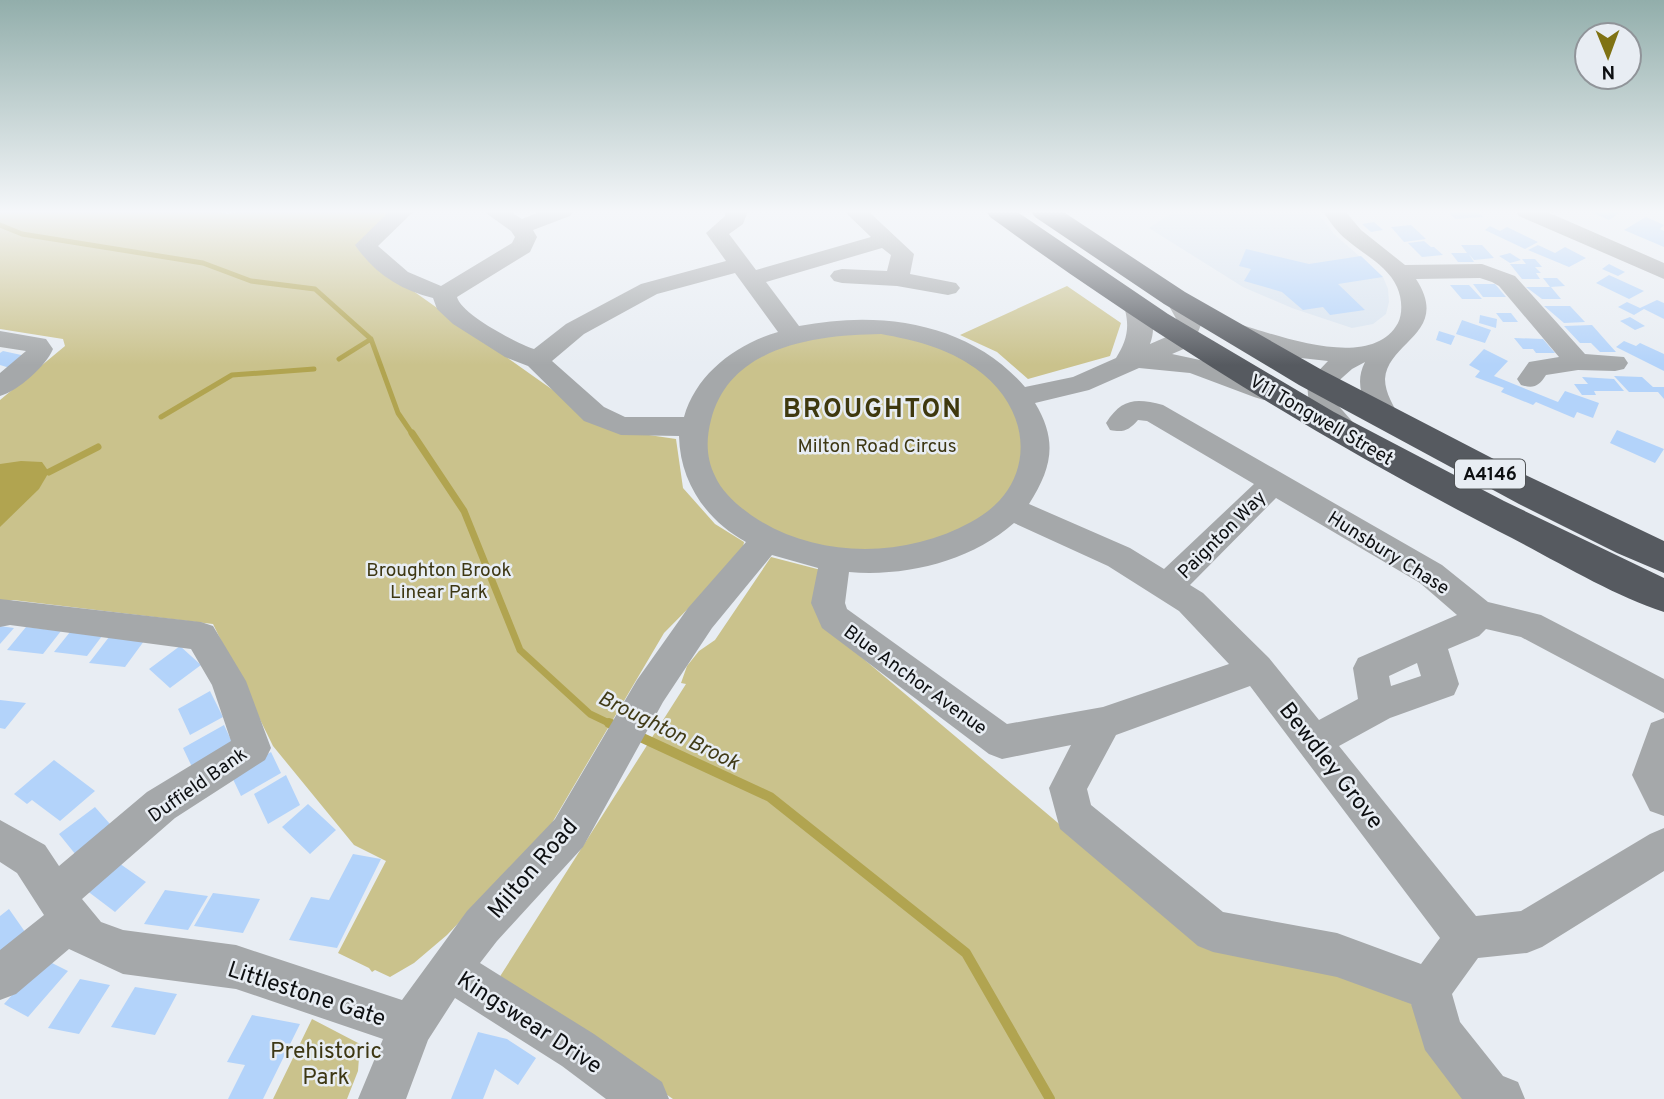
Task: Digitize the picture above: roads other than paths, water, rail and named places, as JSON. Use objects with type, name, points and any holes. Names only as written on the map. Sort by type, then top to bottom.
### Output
[{"type":"highway","name":"V11 Tongwell Street","points":[[1070,262],[1137,310],[1285,400],[1462,497],[1664,596]]},
{"type":"highway","name":"V11 Tongwell Street","points":[[1122,262],[1177,299],[1320,383],[1499,478],[1664,558]]},
{"type":"street","points":[[380,262],[424,290],[444,294],[497,262]]},
{"type":"street","points":[[738,262],[793,335]]},
{"type":"street","points":[[537,360],[575,329],[649,289],[803,262]]},
{"type":"street","points":[[895,262],[897,279]]},
{"type":"street","points":[[1387,262],[1399,272],[1412,294],[1414,314],[1406,330],[1387,348],[1371,381],[1374,400],[1387,419]]},
{"type":"street","points":[[1642,262],[1664,272]]},
{"type":"street","points":[[1399,272],[1482,271],[1500,277],[1507,281],[1578,362]]},
{"type":"street","points":[[842,276],[897,279],[948,288]]},
{"type":"street","points":[[444,294],[446,304],[462,319],[514,351],[537,360],[594,414],[621,426],[692,427]]},
{"type":"street","points":[[1020,397],[1080,384],[1184,339],[1190,322],[1177,299]]},
{"type":"street","points":[[1127,362],[1142,338],[1142,324],[1137,310]]},
{"type":"street","points":[[881,326],[914,331],[948,342],[978,357],[998,372],[1020,397],[1033,423],[1036,450],[1029,480],[1010,508],[995,522],[971,538],[929,554],[883,561],[835,560],[799,552],[766,540],[734,520],[711,498],[694,464],[692,427],[707,391],[729,367],[749,353],[793,335],[836,327],[881,326]]},
{"type":"street","points":[[1227,328],[1292,349],[1351,356],[1387,348]]},
{"type":"street","points":[[0,339],[37,345],[40,349],[38,354],[0,387]]},
{"type":"street","points":[[1351,356],[1320,383],[1323,406],[1352,437]]},
{"type":"street","points":[[1127,362],[1170,360],[1208,368],[1285,400]]},
{"type":"street","points":[[1530,379],[1538,368],[1578,362],[1615,363]]},
{"type":"street","name":"Hunsbury Chase","points":[[1120,423],[1131,410],[1153,412],[1431,574],[1479,614],[1529,625],[1664,697]]},
{"type":"street","name":"Paignton Way","points":[[1168,586],[1273,482]]},
{"type":"street","name":"Bewdley Grove","points":[[1010,508],[1119,557],[1191,602],[1257,670],[1315,740],[1467,938]]},
{"type":"street","name":"Milton Road","points":[[382,1099],[411,1026],[449,970],[482,926],[569,832],[650,691],[700,618],[766,540]]},
{"type":"street","name":"Blue Anchor Avenue","points":[[835,560],[828,603],[834,618],[1002,742],[1103,723],[1257,670]]},
{"type":"street","name":"Duffield Bank","points":[[0,613],[10,612],[201,636],[228,681],[252,748],[161,805],[85,872],[62,907]]},
{"type":"street","points":[[1315,740],[1377,707],[1370,668],[1467,626],[1479,614]]},
{"type":"street","points":[[1103,723],[1068,788],[1074,816],[1213,932],[1337,955],[1429,989]]},
{"type":"street","points":[[1664,735],[1651,775],[1664,798]]},
{"type":"street","name":"Littlestone Gate","points":[[0,839],[31,859],[62,907],[86,937],[122,952],[236,967],[411,1026]]},
{"type":"street","points":[[1429,989],[1467,938],[1527,932],[1664,848]]},
{"type":"street","points":[[0,978],[62,907]]},
{"type":"street","name":"Kingswear Drive","points":[[449,970],[578,1050],[645,1099]]},
{"type":"street","points":[[1429,989],[1441,1034],[1488,1094],[1500,1099]]},
{"type":"waterway","name":"Broughton Brook","points":[[199,262],[251,281],[315,289],[371,339]]},
{"type":"waterway","points":[[339,359],[371,339]]},
{"type":"waterway","name":"Broughton Brook","points":[[371,339],[398,413],[413,435]]},
{"type":"waterway","points":[[161,417],[232,375],[314,369]]},
{"type":"waterway","name":"Broughton Brook","points":[[412,433],[464,511],[520,650],[590,714],[613,725]]},
{"type":"waterway","points":[[49,472],[98,447]]},
{"type":"waterway","name":"Broughton Brook","points":[[609,723],[618,727]]},
{"type":"waterway","name":"Broughton Brook","points":[[636,735],[770,797],[966,953],[1050,1099]]},
{"type":"district","name":"BROUGHTON","points":[[873,408]]},
{"type":"park label","name":"Milton Road Circus","points":[[877,445]]},
{"type":"park label","name":"Broughton Brook Linear Park","points":[[439,580]]},
{"type":"park label","name":"Prehistoric Park","points":[[326,1063]]}]
